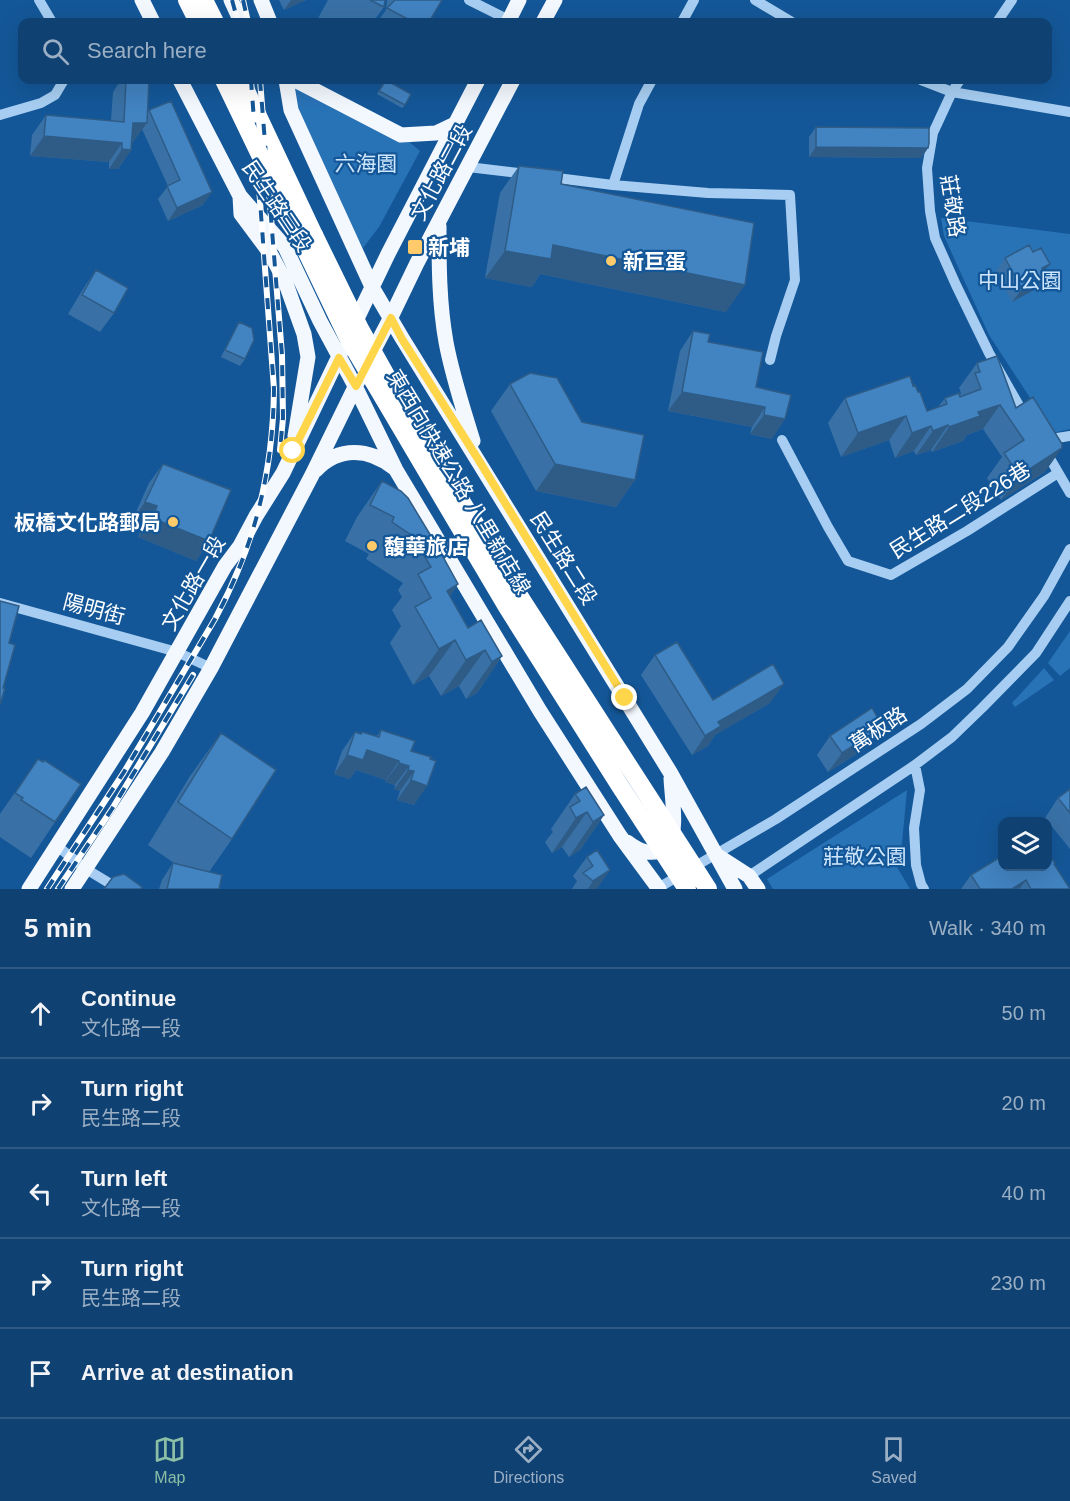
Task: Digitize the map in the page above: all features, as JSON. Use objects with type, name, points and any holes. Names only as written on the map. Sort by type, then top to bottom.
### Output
[{"type":"highway","points":[[187,0],[196,18]]},
{"type":"highway","points":[[204,0],[212,18]]},
{"type":"highway","name":"東西向快速公路 八里新店線","points":[[226,84],[348,339],[507,607],[687,889]]},
{"type":"highway","name":"東西向快速公路 八里新店線","points":[[243,84],[360,329],[406,411],[529,612],[708,889]]},
{"type":"main road","points":[[142,0],[151,18]]},
{"type":"main road","points":[[231,0],[240,18]]},
{"type":"main road","points":[[261,0],[268,18]]},
{"type":"main road","points":[[510,18],[519,0]]},
{"type":"main road","points":[[545,18],[555,0]]},
{"type":"main road","name":"民生路三段","points":[[182,84],[240,196],[285,247],[339,358]]},
{"type":"main road","points":[[287,84],[291,110],[372,286]]},
{"type":"main road","points":[[303,84],[401,135],[436,133],[455,124]]},
{"type":"main road","name":"文化路二段","points":[[372,286],[476,84]]},
{"type":"main road","name":"文化路二段","points":[[391,318],[417,263],[511,84]]},
{"type":"main road","points":[[240,196],[241,214],[270,253],[285,281],[304,334],[308,357],[293,451]]},
{"type":"main road","points":[[439,223],[441,297],[446,341],[478,459]]},
{"type":"main road","name":"民生路二段","points":[[372,286],[402,339],[670,772],[734,887]]},
{"type":"main road","name":"文化路一段","points":[[29,889],[142,713],[225,566],[240,546],[283,473],[372,286]]},
{"type":"main road","points":[[72,889],[167,743],[211,668],[391,318]]},
{"type":"main road","points":[[339,358],[356,386],[396,470],[540,711],[620,836],[658,889]]},
{"type":"main road","points":[[312,474],[323,463],[342,453],[353,452],[369,454],[384,460],[396,470]]},
{"type":"main road","points":[[620,836],[634,847],[656,854],[668,849],[672,841],[673,824],[670,772]]},
{"type":"main road","name":"民生路二段","points":[[716,854],[753,883]]},
{"type":"street","points":[[39,0],[50,18]]},
{"type":"street","points":[[469,0],[502,18]]},
{"type":"street","points":[[684,18],[694,0]]},
{"type":"street","points":[[755,0],[785,18]]},
{"type":"street","points":[[1000,18],[1012,0]]},
{"type":"street","points":[[0,115],[41,103],[55,95],[62,84]]},
{"type":"street","points":[[613,185],[639,104],[650,84]]},
{"type":"street","points":[[931,84],[952,92],[1070,112]]},
{"type":"street","name":"莊敬路","points":[[957,84],[933,133],[927,168],[930,211],[935,238],[993,361],[1028,420]]},
{"type":"street","points":[[468,167],[613,185],[790,195],[795,280],[770,360]]},
{"type":"street","points":[[1034,430],[1070,493]]},
{"type":"street","points":[[1040,441],[1070,436]]},
{"type":"street","name":"民生路二段226巷","points":[[782,440],[848,561],[891,575],[967,531],[1058,473]]},
{"type":"street","name":"萬板路","points":[[658,889],[776,819],[921,724],[967,689],[1008,647],[1066,567],[1070,549]]},
{"type":"street","points":[[753,883],[952,737],[1036,653],[1070,601]]},
{"type":"street","name":"陽明街","points":[[0,603],[177,652],[211,668]]},
{"type":"street","points":[[915,765],[920,790],[914,828],[916,865],[924,889]]},
{"type":"street","points":[[57,846],[86,869],[119,889]]},
{"type":"green space","name":"六海園","points":[[294,84],[303,84],[401,135],[420,151],[379,227],[363,248],[291,110]]},
{"type":"green space","name":"中山公園","points":[[941,218],[1070,234],[1070,429],[1053,433],[989,335],[944,236]]},
{"type":"green space","points":[[1070,631],[1070,668],[1060,676],[1048,663]]},
{"type":"green space","points":[[1044,668],[1054,680],[1015,707],[1012,703]]},
{"type":"green space","name":"莊敬公園","points":[[907,790],[902,843],[897,867],[910,889],[773,889],[767,879]]},
{"type":"building","points":[[370,0],[385,0],[384,7]]},
{"type":"building","points":[[395,0],[442,0],[431,18],[406,18],[387,8]]},
{"type":"building","points":[[126,84],[149,84],[147,123],[133,123],[131,150],[122,149],[122,143],[44,136],[46,115],[124,122]]},
{"type":"building","points":[[383,84],[393,84],[411,94],[405,105],[379,91]]},
{"type":"building","points":[[171,101],[212,192],[177,208],[167,186],[180,180],[149,110]]},
{"type":"building","points":[[816,127],[929,128],[929,143],[928,148],[816,147]]},
{"type":"building","points":[[519,166],[563,171],[561,184],[754,223],[745,285],[553,245],[551,259],[505,251]]},
{"type":"building","points":[[1029,245],[1033,252],[1041,248],[1050,264],[1042,268],[1046,276],[1022,289],[1005,258]]},
{"type":"building","points":[[96,270],[128,288],[114,313],[82,295]]},
{"type":"building","points":[[239,322],[252,328],[254,340],[245,359],[225,350]]},
{"type":"building","points":[[693,331],[710,334],[708,342],[763,352],[756,387],[791,395],[785,419],[764,415],[765,407],[682,392]]},
{"type":"building","points":[[997,356],[1016,408],[1033,397],[1062,444],[1062,448],[1019,476],[1004,453],[1024,440],[1000,405],[978,412],[980,416],[933,431],[931,426],[912,433],[906,416],[858,433],[845,398],[910,376],[913,386],[915,385],[920,392],[927,411],[947,404],[945,398],[959,393],[960,397],[981,389],[975,373],[980,372],[977,363]]},
{"type":"building","points":[[530,373],[557,378],[582,422],[644,435],[635,480],[555,464],[510,384]]},
{"type":"building","points":[[163,464],[231,490],[209,541],[152,518],[157,506],[145,502]]},
{"type":"building","points":[[382,481],[401,491],[408,498],[437,546],[458,584],[447,591],[468,628],[481,620],[502,656],[492,662],[485,650],[466,660],[455,640],[439,649],[415,607],[431,598],[418,574],[431,567],[423,554],[432,549],[392,522],[394,517],[370,505]]},
{"type":"building","points":[[0,601],[19,606],[9,643],[15,645],[0,705]]},
{"type":"building","points":[[677,642],[713,700],[773,664],[784,684],[718,722],[721,726],[705,736],[655,655]]},
{"type":"building","points":[[872,708],[880,722],[880,729],[842,753],[830,736]]},
{"type":"building","points":[[381,730],[415,741],[411,751],[431,757],[430,759],[436,761],[427,786],[411,780],[414,771],[408,770],[409,766],[399,761],[367,750],[363,760],[347,755],[355,732],[379,737]]},
{"type":"building","points":[[221,733],[276,770],[232,839],[178,802]]},
{"type":"building","points":[[38,759],[43,762],[44,760],[81,784],[55,822],[21,800],[23,798],[15,793]]},
{"type":"building","points":[[586,787],[604,815],[593,822],[587,812],[576,818],[570,807],[580,801],[575,794]]},
{"type":"building","points":[[1070,789],[1070,813],[1058,798]]},
{"type":"building","points":[[597,850],[610,870],[593,881],[583,873],[593,866],[587,857]]},
{"type":"building","points":[[998,858],[998,871],[1052,871],[1052,859],[1070,889],[1031,889],[1026,880],[1012,889],[980,889],[971,875]]},
{"type":"building","points":[[173,863],[222,875],[219,889],[167,889]]},
{"type":"building","points":[[124,874],[142,887],[141,889],[104,889],[113,877]]},
{"type":"railway","points":[[232,0],[237,18]]},
{"type":"railway","points":[[243,0],[247,18]]},
{"type":"railway","points":[[47,889],[124,772],[215,619],[241,564],[259,507],[270,450],[274,389],[251,84]]},
{"type":"railway","points":[[260,84],[282,355],[283,418],[280,450]]},
{"type":"railway","points":[[58,889],[112,809],[193,675]]},
{"type":"place","name":"新埔","points":[[415,247]]},
{"type":"place","name":"新巨蛋","points":[[611,261]]},
{"type":"place","name":"板橋文化路郵局","points":[[173,522]]},
{"type":"place","name":"馥華旅店","points":[[372,546]]},
{"type":"route","points":[[293,451],[339,358],[356,386],[391,318],[625,698]]}]
